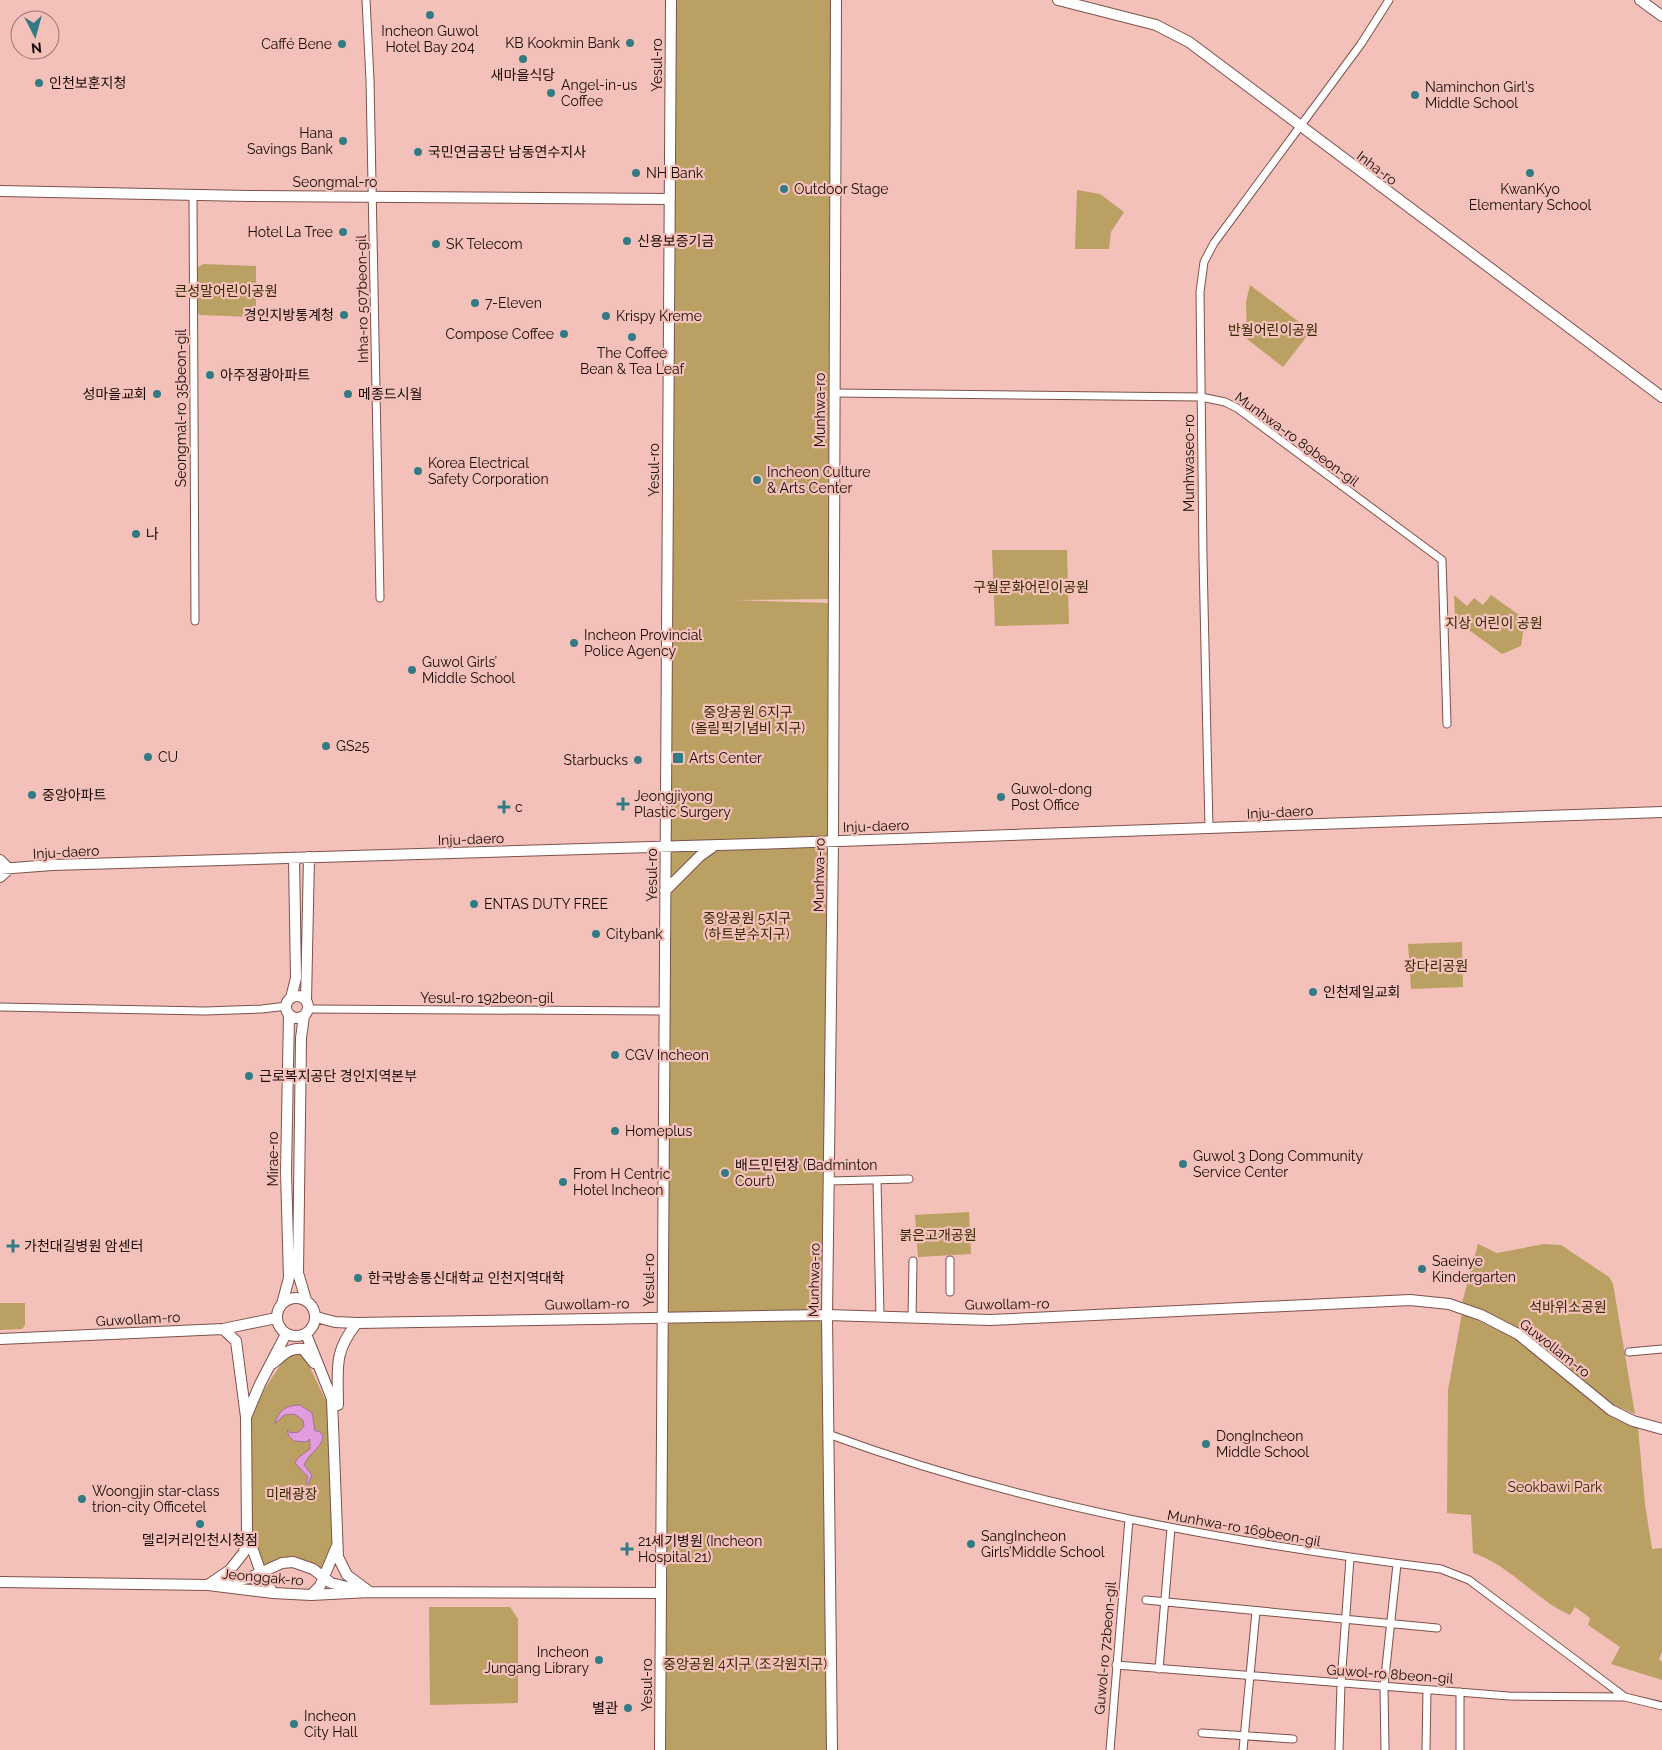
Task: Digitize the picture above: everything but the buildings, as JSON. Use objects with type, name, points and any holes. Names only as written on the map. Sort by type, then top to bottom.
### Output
[{"type":"main road","name":"Yesul-ro","points":[[660,1750],[671,0]]},
{"type":"main road","name":"Munhwa-ro","points":[[832,1750],[827,1315],[833,842],[836,0]]},
{"type":"main road","name":"Inha-ro","points":[[1058,0],[1163,28],[1190,42],[1299,127],[1662,397]]},
{"type":"main road","points":[[1640,0],[1662,16]]},
{"type":"main road","name":"Seongmal-ro","points":[[0,191],[193,195],[670,199]]},
{"type":"main road","name":"Inju-daero","points":[[5,869],[52,865],[715,846],[1662,812]]},
{"type":"main road","points":[[665,890],[700,856],[715,846]]},
{"type":"main road","name":"Mirae-ro","points":[[306,1300],[298,1274],[300,1038],[306,1009],[309,857]]},
{"type":"main road","name":"Mirae-ro","points":[[282,1304],[289,1278],[286,1172],[289,1006],[296,978],[294,858]]},
{"type":"main road","points":[[0,860],[5,869],[0,877]]},
{"type":"main road","points":[[299,996],[306,1009],[296,1018],[289,1006],[299,996]]},
{"type":"main road","points":[[296,1298],[306,1300],[313,1308],[316,1317],[313,1327],[306,1334],[296,1337],[286,1334],[279,1327],[276,1318],[282,1304],[296,1298]]},
{"type":"main road","name":"Guwollam-ro","points":[[316,1317],[335,1322],[357,1323],[663,1316],[827,1315],[990,1320],[1410,1300],[1449,1304],[1481,1315],[1518,1334],[1611,1410],[1633,1421],[1662,1429]]},
{"type":"main road","name":"Guwollam-ro","points":[[0,1339],[223,1329],[276,1318]]},
{"type":"main road","points":[[334,1418],[338,1409],[338,1356],[346,1336],[357,1323]]},
{"type":"main road","points":[[0,1582],[208,1585],[230,1570],[240,1560],[244,1552],[247,1533],[246,1417],[236,1342],[223,1329]]},
{"type":"main road","points":[[246,1417],[286,1334]]},
{"type":"main road","points":[[306,1334],[332,1399],[337,1545],[341,1567],[347,1575],[370,1592]]},
{"type":"main road","points":[[269,1366],[290,1349],[303,1348],[321,1370]]},
{"type":"main road","points":[[247,1533],[262,1573],[274,1594]]},
{"type":"main road","points":[[312,1595],[323,1578],[337,1545]]},
{"type":"main road","name":"Jeonggak-ro","points":[[208,1585],[250,1578],[282,1562],[293,1562],[313,1569],[323,1578],[345,1587],[370,1592]]},
{"type":"main road","name":"Jeonggak-ro","points":[[208,1585],[274,1594],[312,1595],[370,1592],[661,1593]]},
{"type":"street","name":"Inha-ro 507beon-gil","points":[[366,0],[380,598]]},
{"type":"street","name":"Munhwaseo-ro","points":[[1210,829],[1201,396],[1200,292],[1204,262],[1214,243],[1362,44],[1389,0]]},
{"type":"street","name":"Seongmal-ro 35beon-gil","points":[[193,195],[195,621]]},
{"type":"street","name":"Munhwa-ro 89beon-gil","points":[[834,393],[1201,396],[1225,402],[1237,408],[1442,560],[1448,724]]},
{"type":"street","points":[[0,1008],[205,1011],[289,1006]]},
{"type":"street","name":"Yesul-ro 192beon-gil","points":[[306,1009],[665,1011]]},
{"type":"street","points":[[830,1181],[909,1179]]},
{"type":"street","points":[[877,1180],[880,1316]]},
{"type":"street","points":[[950,1260],[950,1292]]},
{"type":"street","points":[[912,1318],[913,1261]]},
{"type":"street","points":[[1629,1352],[1662,1349]]},
{"type":"street","name":"Munhwa-ro 169beon-gil","points":[[828,1434],[1018,1493],[1129,1519],[1300,1551],[1441,1569],[1470,1580],[1625,1697]]},
{"type":"street","name":"Guwol-ro 72beon-gil","points":[[1110,1750],[1129,1519]]},
{"type":"street","points":[[1159,1669],[1171,1528]]},
{"type":"street","points":[[1339,1750],[1341,1683],[1350,1558]]},
{"type":"street","points":[[1385,1750],[1384,1686],[1397,1564]]},
{"type":"street","points":[[1146,1600],[1438,1628]]},
{"type":"street","points":[[1243,1750],[1256,1611]]},
{"type":"street","name":"Guwol-ro 8beon-gil","points":[[1116,1665],[1509,1696],[1625,1697],[1662,1706]]},
{"type":"street","points":[[1426,1750],[1427,1690]]},
{"type":"street","points":[[1460,1692],[1460,1750]]},
{"type":"street","points":[[1202,1734],[1293,1739]]},
{"type":"green space","points":[[671,0],[832,0],[829,599],[734,600],[829,603],[823,1311],[815,1315],[827,1330],[832,1750],[660,1750]]},
{"type":"green space","points":[[1077,190],[1100,194],[1124,212],[1111,232],[1109,249],[1075,249]]},
{"type":"green space","name":"큰성말어린이공원","points":[[203,264],[256,266],[256,315],[251,317],[200,315],[196,311],[197,268]]},
{"type":"green space","name":"반월어린이공원","points":[[1250,285],[1311,331],[1283,367],[1247,339],[1246,302]]},
{"type":"green space","name":"구월문화어린이공원","points":[[992,550],[1067,550],[1069,624],[995,626]]},
{"type":"green space","name":"지상 어린이 공원","points":[[1454,595],[1467,606],[1474,598],[1483,605],[1491,595],[1525,619],[1521,646],[1502,654],[1455,620]]},
{"type":"green space","name":"장다리공원","points":[[1462,942],[1463,987],[1411,989],[1408,944]]},
{"type":"green space","name":"붉은고개공원","points":[[969,1212],[971,1254],[918,1257],[915,1215]]},
{"type":"green space","name":"석바위소공원","points":[[1478,1244],[1497,1253],[1544,1244],[1561,1245],[1609,1277],[1613,1284],[1635,1414],[1614,1405],[1515,1326],[1462,1303]]},
{"type":"green space","points":[[0,1303],[25,1303],[25,1325],[22,1329],[0,1330]]},
{"type":"green space","name":"Seokbawi Park","points":[[1462,1313],[1519,1340],[1606,1413],[1638,1427],[1645,1504],[1652,1549],[1662,1548],[1662,1652],[1659,1659],[1662,1662],[1662,1680],[1611,1664],[1620,1647],[1588,1625],[1590,1618],[1575,1607],[1570,1615],[1558,1609],[1499,1566],[1473,1553],[1471,1515],[1447,1513],[1448,1390]]},
{"type":"green space","name":"미래광장","points":[[296,1353],[304,1355],[334,1418],[337,1545],[323,1578],[293,1562],[261,1573],[247,1533],[246,1417],[287,1355]]},
{"type":"green space","points":[[429,1607],[510,1607],[518,1619],[518,1703],[430,1705]]},
{"type":"shaded area","points":[[300,1405],[312,1413],[315,1431],[319,1431],[323,1436],[320,1445],[304,1465],[312,1475],[308,1484],[306,1483],[308,1477],[295,1463],[298,1458],[310,1449],[310,1439],[306,1442],[294,1441],[289,1436],[287,1430],[291,1433],[299,1432],[304,1426],[303,1420],[294,1414],[284,1415],[275,1424],[278,1415],[284,1409]]},
{"type":"place","name":"Incheon Guwol Hotel Bay 204","points":[[430,15]]},
{"type":"place","name":"KB Kookmin Bank","points":[[630,43]]},
{"type":"place","name":"Caffé Bene","points":[[342,44]]},
{"type":"place","name":"새마을식당","points":[[523,59]]},
{"type":"place","name":"인천보훈지청","points":[[39,83]]},
{"type":"place","name":"Angel-in-us Coffee","points":[[551,93]]},
{"type":"place","name":"Naminchon Girl's Middle School","points":[[1415,95]]},
{"type":"place","name":"Hana Savings Bank","points":[[343,141]]},
{"type":"place","name":"국민연금공단 남동연수지사","points":[[418,152]]},
{"type":"place","name":"NH Bank","points":[[636,173]]},
{"type":"place","name":"KwanKyo Elementary School","points":[[1530,173]]},
{"type":"place","name":"Outdoor Stage","points":[[784,189]]},
{"type":"place","name":"Hotel La Tree","points":[[343,232]]},
{"type":"place","name":"신용보증기금","points":[[627,241]]},
{"type":"place","name":"SK Telecom","points":[[436,244]]},
{"type":"place","name":"7-Eleven","points":[[475,303]]},
{"type":"place","name":"경인지방통계청","points":[[344,315]]},
{"type":"place","name":"Krispy Kreme","points":[[606,316]]},
{"type":"place","name":"Compose Coffee","points":[[564,334]]},
{"type":"place","name":"The Coffee Bean & Tea Leaf","points":[[632,337]]},
{"type":"place","name":"아주정광아파트","points":[[210,375]]},
{"type":"place","name":"성마을교회","points":[[157,394]]},
{"type":"place","name":"메종드시월","points":[[348,394]]},
{"type":"place","name":"Korea Electrical Safety Corporation","points":[[418,471]]},
{"type":"place","name":"Incheon Culture & Arts Center","points":[[757,480]]},
{"type":"place","name":"나","points":[[136,534]]},
{"type":"place","name":"Incheon Provincial Police Agency","points":[[574,643]]},
{"type":"place","name":"Guwol Girls’ Middle School","points":[[412,670]]},
{"type":"place","name":"GS25","points":[[326,746]]},
{"type":"place","name":"CU","points":[[148,757]]},
{"type":"place","name":"Arts Center","points":[[678,758]]},
{"type":"place","name":"Starbucks","points":[[638,760]]},
{"type":"place","name":"중앙아파트","points":[[32,795]]},
{"type":"place","name":"Guwol-dong Post Office","points":[[1001,797]]},
{"type":"place","name":"Jeongjiyong Plastic Surgery","points":[[623,804]]},
{"type":"place","name":"c","points":[[504,807]]},
{"type":"place","name":"ENTAS DUTY FREE","points":[[474,904]]},
{"type":"place","name":"Citybank","points":[[596,934]]},
{"type":"place","name":"인천제일교회","points":[[1313,992]]},
{"type":"place","name":"CGV Incheon","points":[[615,1055]]},
{"type":"place","name":"근로복지공단 경인지역본부","points":[[249,1076]]},
{"type":"place","name":"Homeplus","points":[[615,1131]]},
{"type":"place","name":"Guwol 3 Dong Community Service Center","points":[[1183,1164]]},
{"type":"place","name":"배드민턴장 (Badminton Court)","points":[[725,1173]]},
{"type":"place","name":"From H Centric Hotel Incheon","points":[[563,1182]]},
{"type":"place","name":"가천대길병원 암센터","points":[[13,1246]]},
{"type":"place","name":"Saeinye Kindergarten","points":[[1422,1269]]},
{"type":"place","name":"한국방송통신대학교 인천지역대학","points":[[358,1278]]},
{"type":"place","name":"DongIncheon Middle School","points":[[1206,1444]]},
{"type":"place","name":"Woongjin star-class trion-city Officetel","points":[[82,1499]]},
{"type":"place","name":"델리커리인천시청점","points":[[200,1524]]},
{"type":"place","name":"SangIncheon Girls’Middle School","points":[[971,1544]]},
{"type":"place","name":"21세기병원 (Incheon Hospital 21)","points":[[627,1549]]},
{"type":"place","name":"Incheon Jungang Library","points":[[599,1660]]},
{"type":"place","name":"별관","points":[[628,1708]]},
{"type":"place","name":"Incheon City Hall","points":[[294,1724]]},
{"type":"park label","name":"중앙공원 6지구 (올림픽기념비 지구)","points":[[748,720]]},
{"type":"park label","name":"중앙공원 5지구 (하트분수지구)","points":[[747,926]]},
{"type":"park label","name":"중앙공원 4지구 (조각원지구)","points":[[745,1664]]}]
